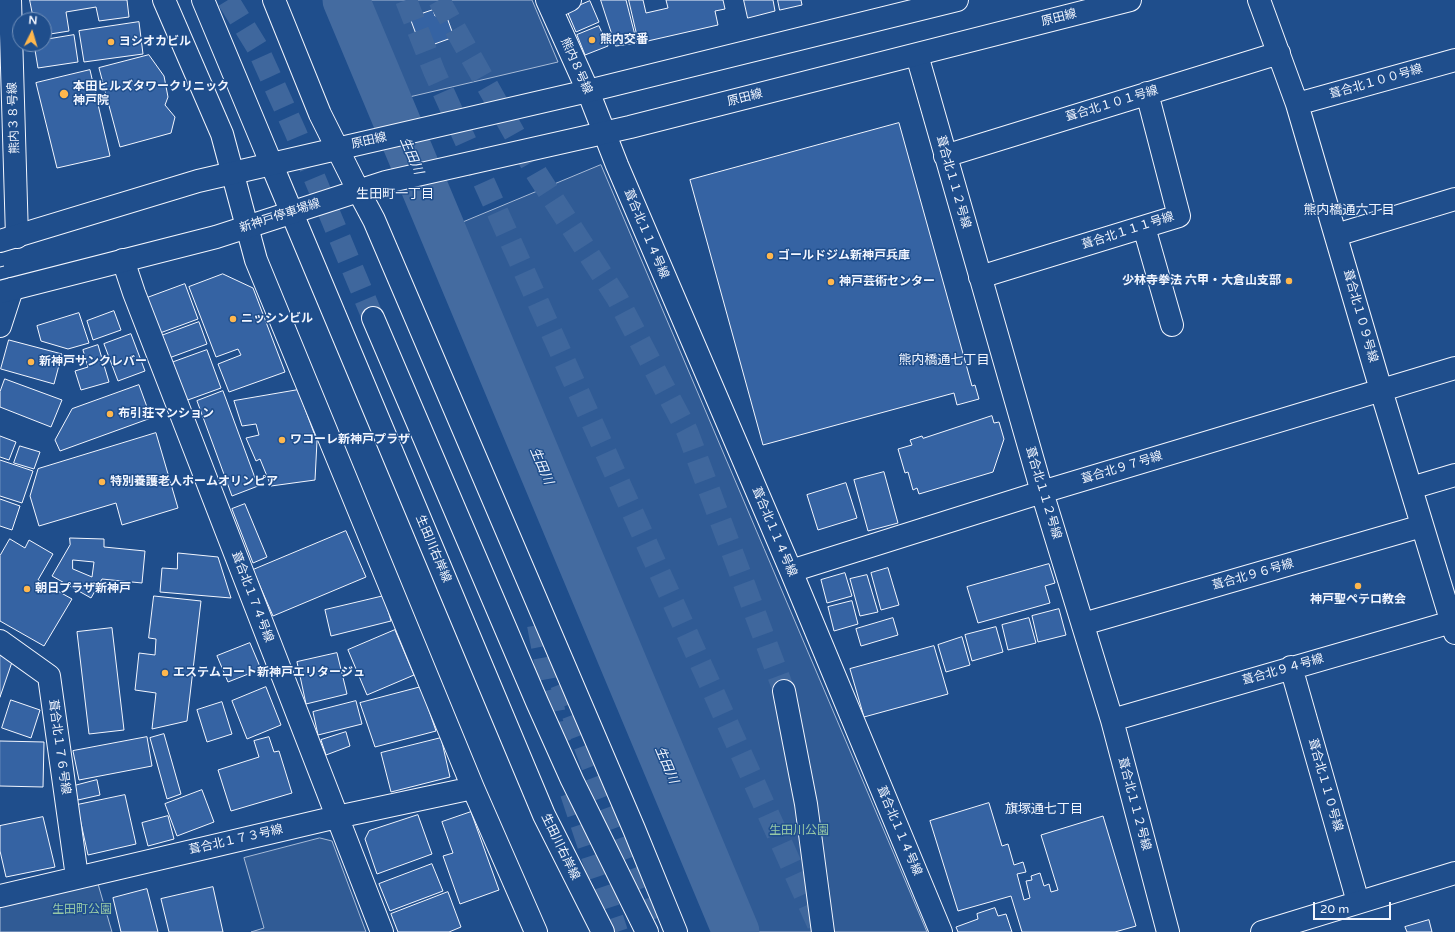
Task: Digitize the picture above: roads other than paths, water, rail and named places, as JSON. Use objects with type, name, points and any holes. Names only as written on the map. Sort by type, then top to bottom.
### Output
[{"type":"street","name":"熊内３８号線","points":[[8,239],[10,0]]},
{"type":"street","points":[[164,0],[222,134],[256,260],[473,788],[536,932]]},
{"type":"street","points":[[8,239],[198,181],[271,163],[203,0]]},
{"type":"street","points":[[274,0],[320,114],[374,220],[631,822],[676,932]]},
{"type":"street","name":"原田線","points":[[271,163],[588,91],[901,7],[957,0]]},
{"type":"street","name":"原田線","points":[[358,190],[452,166],[604,133],[1130,0]]},
{"type":"street","name":"葺合北１０９号線","points":[[1259,0],[1297,104],[1381,390],[1454,625]]},
{"type":"street","name":"熊内８号線","points":[[556,3],[604,133]]},
{"type":"street","name":"葺合北１０１号線","points":[[946,156],[1279,53]]},
{"type":"street","name":"葺合北１１２号線","points":[[917,55],[1042,492],[1112,720],[1168,932]]},
{"type":"street","name":"葺合北１００号線","points":[[1297,104],[1455,60]]},
{"type":"street","name":"葺合北１１１号線","points":[[980,277],[1179,216],[1147,93]]},
{"type":"street","name":"葺合北１１４号線","points":[[604,133],[791,571],[941,932]]},
{"type":"street","name":"生田川右岸線","points":[[271,163],[544,815],[602,932]]},
{"type":"street","name":"新神戸停車場線","points":[[6,291],[216,237],[358,190]]},
{"type":"street","points":[[1336,235],[1455,199]]},
{"type":"street","points":[[1144,227],[1172,325]]},
{"type":"street","name":"葺合北１７４号線","points":[[123,260],[134,293],[382,932]]},
{"type":"street","points":[[0,326],[6,291]]},
{"type":"street","points":[[373,318],[537,702],[572,780],[647,932]]},
{"type":"street","name":"葺合北９７号線","points":[[791,571],[1042,492],[1455,368]]},
{"type":"street","points":[[1411,488],[1455,475]]},
{"type":"street","name":"葺合北９６号線","points":[[1083,624],[1422,526]]},
{"type":"street","name":"葺合北９４号線","points":[[1112,720],[1291,668],[1454,625]]},
{"type":"street","name":"葺合北１７６号線","points":[[0,641],[49,676],[77,877]]},
{"type":"street","name":"葺合北１１０号線","points":[[1291,668],[1358,902]]},
{"type":"street","points":[[784,691],[806,804],[824,932]]},
{"type":"street","name":"葺合北１７３号線","points":[[0,896],[337,817],[473,788]]},
{"type":"street","points":[[1262,932],[1455,873]]},
{"type":"waterway","name":"生田川","points":[[346,0],[736,932]]},
{"type":"tunnel","points":[[228,0],[257,47],[295,131],[373,318]]},
{"type":"tunnel","points":[[406,0],[434,71],[820,929]]},
{"type":"tunnel","points":[[439,0],[537,174],[617,298],[687,431],[784,691]]},
{"type":"tunnel","points":[[538,625],[560,742]]},
{"type":"tunnel","points":[[561,684],[653,925]]},
{"type":"tunnel","points":[[571,793],[617,932]]},
{"type":"place","name":"熊内交番","points":[[592,40]]},
{"type":"place","name":"ヨシオカビル","points":[[111,42]]},
{"type":"place","name":"本田ヒルズタワークリニック 神戸院","points":[[64,94]]},
{"type":"place","name":"ゴールドジム新神戸兵庫","points":[[770,256]]},
{"type":"place","name":"少林寺拳法 六甲・大倉山支部","points":[[1289,281]]},
{"type":"place","name":"神戸芸術センター","points":[[831,282]]},
{"type":"place","name":"ニッシンビル","points":[[233,319]]},
{"type":"place","name":"新神戸サンクレバー","points":[[31,362]]},
{"type":"place","name":"布引荘マンション","points":[[110,414]]},
{"type":"place","name":"ワコーレ新神戸プラザ","points":[[282,440]]},
{"type":"place","name":"特別養護老人ホームオリンピア","points":[[102,482]]},
{"type":"place","name":"神戸聖ぺテロ教会","points":[[1358,586]]},
{"type":"place","name":"朝日プラザ新神戸","points":[[27,589]]},
{"type":"place","name":"エステムコート新神戸エリタージュ","points":[[165,673]]},
{"type":"district","name":"生田町一丁目","points":[[395,195]]},
{"type":"district","name":"熊内橋通六丁目","points":[[1349,211]]},
{"type":"district","name":"熊内橋通七丁目","points":[[944,361]]},
{"type":"district","name":"旗塚通七丁目","points":[[1044,810]]},
{"type":"park label","name":"生田川公園","points":[[799,831]]},
{"type":"park label","name":"生田町公園","points":[[82,910]]}]
